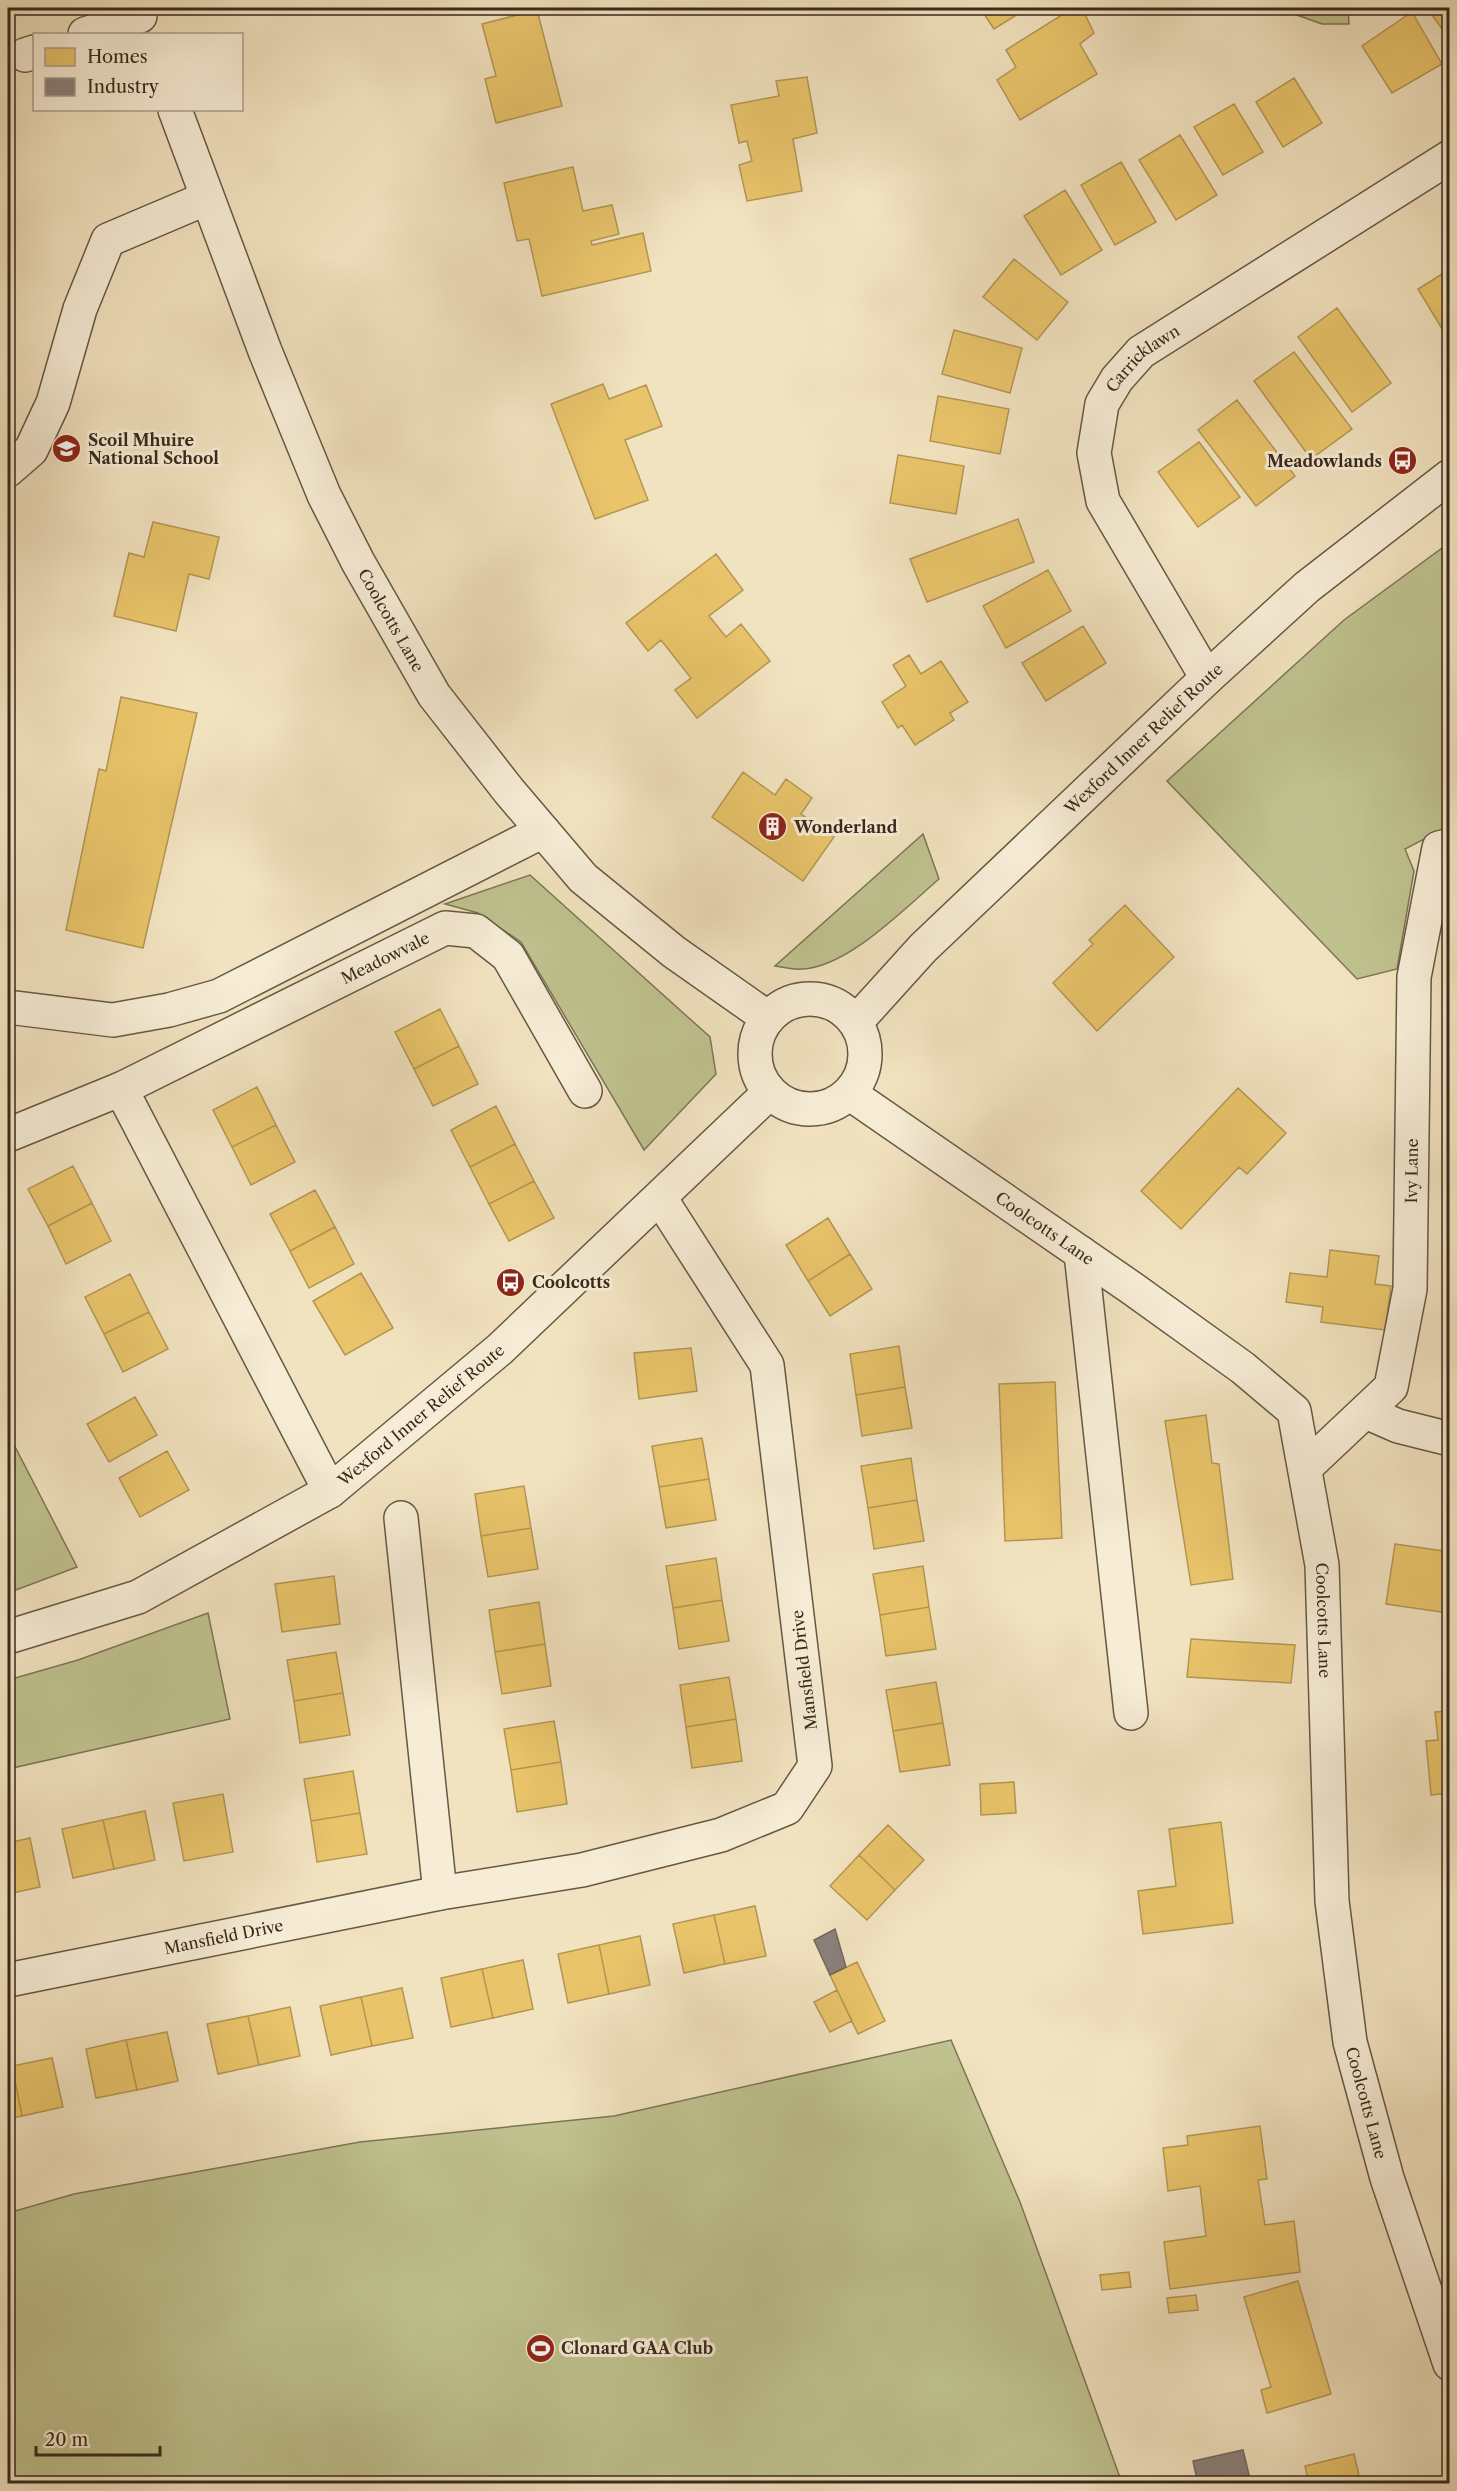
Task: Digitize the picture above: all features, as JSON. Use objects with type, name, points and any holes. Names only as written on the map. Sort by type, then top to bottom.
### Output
[{"type":"street","points":[[89,33],[141,19]]},
{"type":"street","name":"Coolcotts Lane","points":[[175,111],[265,351],[324,495],[358,562],[434,695],[509,791],[583,878],[675,951],[768,1018]]},
{"type":"street","name":"Carricklawn","points":[[1207,678],[1103,501],[1094,453],[1102,404],[1117,379],[1141,352],[1449,157]]},
{"type":"street","points":[[8,470],[31,450],[53,403],[80,309],[108,240],[207,198]]},
{"type":"street","name":"Wexford Inner Relief Route","points":[[856,1022],[922,948],[1207,678],[1307,587],[1449,476]]},
{"type":"street","points":[[8,1007],[114,1020],[169,1010],[219,996],[543,831]]},
{"type":"street","name":"Ivy Lane","points":[[1305,1468],[1391,1387],[1410,1289],[1414,977],[1439,848],[1449,845]]},
{"type":"street","name":"Meadowvale","points":[[8,1136],[121,1089],[445,928],[476,931],[508,956],[585,1090]]},
{"type":"street","points":[[813,998],[830,1001],[844,1010],[856,1022],[864,1040],[865,1059],[860,1077],[849,1093],[835,1103],[818,1108],[801,1108],[784,1102],[770,1092],[761,1079],[756,1064],[759,1032],[768,1018],[789,1004],[813,998]]},
{"type":"street","points":[[121,1089],[330,1491]]},
{"type":"street","name":"Wexford Inner Relief Route","points":[[8,1637],[138,1597],[330,1491],[500,1349],[770,1092]]},
{"type":"street","name":"Coolcotts Lane","points":[[849,1093],[1243,1368],[1294,1411],[1322,1565],[1332,1901],[1350,2042],[1387,2178],[1449,2364]]},
{"type":"street","name":"Mansfield Drive","points":[[8,1980],[440,1893],[582,1870],[721,1835],[787,1808],[815,1766],[767,1365],[660,1198]]},
{"type":"street","points":[[1081,1253],[1131,1713]]},
{"type":"street","points":[[1366,1412],[1398,1426],[1449,1439]]},
{"type":"street","points":[[401,1518],[440,1893]]},
{"type":"green space","points":[[1277,8],[1348,8],[1349,24],[1322,24]]},
{"type":"green space","points":[[1449,543],[1449,826],[1405,849],[1414,871],[1397,969],[1357,979],[1167,781],[1344,620]]},
{"type":"green space","points":[[923,834],[939,879],[893,920],[838,958],[820,966],[802,969],[775,966]]},
{"type":"green space","points":[[530,875],[710,1037],[716,1074],[644,1150],[521,942],[478,913],[445,904]]},
{"type":"green space","points":[[8,1433],[77,1567],[8,1593]]},
{"type":"green space","points":[[208,1613],[230,1719],[8,1769],[8,1680],[78,1660]]},
{"type":"green space","name":"Clonard GAA Club","points":[[951,2040],[1020,2202],[1122,2483],[8,2483],[8,2213],[74,2194],[360,2142],[614,2116]]},
{"type":"building: Homes","points":[[980,8],[1028,8],[994,29]]},
{"type":"building: Homes","points":[[1073,8],[1082,8],[1094,33],[1080,44],[1097,74],[1020,120],[997,80],[1016,67],[1006,50]]},
{"type":"building: Homes","points":[[1427,8],[1450,8],[1450,40]]},
{"type":"building: Homes","points":[[537,10],[562,106],[496,123],[485,79],[496,76],[482,24]]},
{"type":"building: Homes","points":[[1412,12],[1442,64],[1392,93],[1362,46]]},
{"type":"building: Homes","points":[[807,77],[817,133],[793,139],[802,191],[747,201],[739,165],[752,161],[747,141],[739,143],[731,105],[779,96],[776,81]]},
{"type":"building: Homes","points":[[1294,78],[1322,123],[1283,147],[1256,102]]},
{"type":"building: Homes","points":[[1234,104],[1263,152],[1223,175],[1194,127]]},
{"type":"building: Homes","points":[[1180,135],[1217,195],[1176,220],[1139,160]]},
{"type":"building: Homes","points":[[1121,162],[1156,222],[1115,245],[1081,185]]},
{"type":"building: Homes","points":[[573,167],[583,211],[612,205],[619,234],[591,241],[592,245],[643,233],[651,271],[542,296],[529,239],[517,241],[504,183]]},
{"type":"building: Homes","points":[[1065,190],[1102,250],[1061,275],[1024,216]]},
{"type":"building: Homes","points":[[1014,259],[1068,302],[1037,340],[983,297]]},
{"type":"building: Homes","points":[[1450,269],[1450,342],[1418,289]]},
{"type":"building: Homes","points":[[1337,308],[1391,383],[1352,412],[1298,337]]},
{"type":"building: Homes","points":[[954,330],[1022,348],[1010,393],[942,374]]},
{"type":"building: Homes","points":[[1294,352],[1352,429],[1311,459],[1254,381]]},
{"type":"building: Homes","points":[[603,384],[609,399],[646,385],[662,426],[625,440],[648,500],[595,519],[551,404]]},
{"type":"building: Homes","points":[[938,396],[1009,409],[1000,454],[930,441]]},
{"type":"building: Homes","points":[[1237,400],[1295,476],[1256,506],[1198,430]]},
{"type":"building: Homes","points":[[1199,442],[1240,497],[1198,527],[1158,472]]},
{"type":"building: Homes","points":[[898,455],[964,466],[956,514],[890,503]]},
{"type":"building: Homes","points":[[1018,519],[1034,562],[927,602],[910,559]]},
{"type":"building: Homes","points":[[153,522],[219,537],[209,579],[189,574],[176,631],[114,616],[129,553],[144,557]]},
{"type":"building: Homes","points":[[716,554],[743,590],[709,616],[726,637],[741,624],[770,661],[697,718],[675,690],[691,678],[661,640],[648,651],[626,623]]},
{"type":"building: Homes","points":[[1048,570],[1071,611],[1006,648],[983,606]]},
{"type":"building: Homes","points":[[1083,626],[1106,663],[1046,701],[1022,663]]},
{"type":"building: Homes","points":[[909,655],[921,674],[941,661],[968,702],[950,713],[954,720],[915,745],[902,725],[898,728],[882,702],[906,686],[893,665]]},
{"type":"building: Homes","points":[[121,697],[197,713],[143,948],[66,930],[99,769],[106,771]]},
{"type":"building: Homes","name":"Wonderland","points":[[743,772],[775,795],[786,779],[812,798],[801,814],[834,837],[803,881],[712,817]]},
{"type":"building: Homes","points":[[1125,905],[1174,957],[1097,1031],[1053,983],[1093,944],[1089,940]]},
{"type":"building: Homes","points":[[440,1009],[459,1046],[414,1069],[395,1032]]},
{"type":"building: Homes","points":[[459,1046],[478,1084],[433,1106],[414,1069]]},
{"type":"building: Homes","points":[[257,1087],[276,1125],[232,1147],[213,1110]]},
{"type":"building: Homes","points":[[1238,1088],[1286,1133],[1247,1174],[1239,1167],[1181,1229],[1141,1191]]},
{"type":"building: Homes","points":[[496,1106],[515,1144],[470,1167],[451,1130]]},
{"type":"building: Homes","points":[[276,1125],[295,1162],[251,1185],[232,1147]]},
{"type":"building: Homes","points":[[515,1144],[534,1181],[489,1204],[470,1167]]},
{"type":"building: Homes","points":[[73,1166],[92,1203],[48,1226],[28,1189]]},
{"type":"building: Homes","points":[[534,1181],[554,1218],[509,1241],[489,1204]]},
{"type":"building: Homes","points":[[315,1190],[335,1227],[290,1251],[270,1214]]},
{"type":"building: Homes","points":[[92,1203],[111,1241],[66,1264],[48,1226]]},
{"type":"building: Homes","points":[[828,1218],[850,1254],[808,1281],[786,1245]]},
{"type":"building: Homes","points":[[335,1227],[354,1264],[309,1288],[290,1251]]},
{"type":"building: Homes","points":[[1330,1250],[1379,1256],[1375,1284],[1391,1286],[1385,1330],[1321,1322],[1323,1307],[1286,1302],[1290,1273],[1327,1277]]},
{"type":"building: Homes","points":[[850,1254],[872,1289],[830,1316],[808,1281]]},
{"type":"building: Homes","points":[[361,1273],[393,1328],[345,1355],[313,1301]]},
{"type":"building: Homes","points":[[130,1274],[149,1312],[104,1334],[85,1297]]},
{"type":"building: Homes","points":[[149,1312],[168,1349],[123,1372],[104,1334]]},
{"type":"building: Homes","points":[[899,1346],[905,1387],[856,1395],[850,1354]]},
{"type":"building: Homes","points":[[691,1348],[697,1391],[639,1399],[634,1353]]},
{"type":"building: Homes","points":[[1055,1382],[1062,1538],[1005,1541],[999,1384]]},
{"type":"building: Homes","points":[[905,1387],[912,1428],[862,1436],[856,1395]]},
{"type":"building: Homes","points":[[135,1397],[157,1435],[109,1462],[87,1424]]},
{"type":"building: Homes","points":[[1206,1415],[1212,1463],[1219,1464],[1233,1579],[1191,1585],[1165,1421]]},
{"type":"building: Homes","points":[[702,1438],[709,1479],[659,1487],[652,1446]]},
{"type":"building: Homes","points":[[167,1451],[189,1490],[140,1517],[119,1478]]},
{"type":"building: Homes","points":[[911,1458],[917,1500],[868,1508],[861,1466]]},
{"type":"building: Homes","points":[[709,1479],[716,1520],[666,1528],[659,1487]]},
{"type":"building: Homes","points":[[524,1486],[531,1528],[481,1536],[475,1494]]},
{"type":"building: Homes","points":[[917,1500],[924,1541],[874,1549],[868,1508]]},
{"type":"building: Homes","points":[[531,1528],[538,1569],[488,1577],[481,1536]]},
{"type":"building: Homes","points":[[1395,1544],[1450,1552],[1448,1613],[1386,1604]]},
{"type":"building: Homes","points":[[716,1558],[722,1600],[673,1608],[666,1566]]},
{"type":"building: Homes","points":[[923,1566],[929,1607],[880,1615],[873,1574]]},
{"type":"building: Homes","points":[[334,1576],[340,1624],[282,1632],[275,1584]]},
{"type":"building: Homes","points":[[722,1600],[729,1641],[679,1649],[673,1608]]},
{"type":"building: Homes","points":[[539,1602],[545,1644],[495,1652],[489,1610]]},
{"type":"building: Homes","points":[[929,1607],[936,1649],[886,1656],[880,1615]]},
{"type":"building: Homes","points":[[1191,1639],[1295,1645],[1291,1683],[1187,1677]]},
{"type":"building: Homes","points":[[545,1644],[551,1686],[502,1694],[495,1652]]},
{"type":"building: Homes","points":[[336,1652],[343,1693],[294,1701],[287,1660]]},
{"type":"building: Homes","points":[[729,1677],[736,1719],[686,1727],[680,1685]]},
{"type":"building: Homes","points":[[936,1682],[943,1723],[893,1731],[886,1690]]},
{"type":"building: Homes","points":[[343,1693],[350,1735],[300,1743],[294,1701]]},
{"type":"building: Homes","points":[[1450,1711],[1450,1793],[1431,1795],[1426,1741],[1438,1740],[1435,1712]]},
{"type":"building: Homes","points":[[736,1719],[742,1761],[692,1768],[686,1727]]},
{"type":"building: Homes","points":[[554,1721],[561,1762],[511,1770],[504,1729]]},
{"type":"building: Homes","points":[[943,1723],[950,1765],[900,1772],[893,1731]]},
{"type":"building: Homes","points":[[561,1762],[567,1804],[517,1812],[511,1770]]},
{"type":"building: Homes","points":[[353,1771],[360,1813],[311,1821],[304,1779]]},
{"type":"building: Homes","points":[[1014,1782],[1016,1813],[981,1815],[980,1784]]},
{"type":"building: Homes","points":[[223,1794],[233,1852],[184,1861],[173,1803]]},
{"type":"building: Homes","points":[[145,1811],[155,1860],[114,1869],[103,1820]]},
{"type":"building: Homes","points":[[360,1813],[367,1854],[317,1862],[311,1821]]},
{"type":"building: Homes","points":[[103,1820],[114,1869],[73,1878],[62,1829]]},
{"type":"building: Homes","points":[[1221,1822],[1233,1923],[1143,1934],[1138,1891],[1176,1886],[1169,1829]]},
{"type":"building: Homes","points":[[888,1825],[924,1860],[895,1890],[859,1855]]},
{"type":"building: Homes","points":[[30,1838],[40,1887],[8,1894],[8,1843]]},
{"type":"building: Homes","points":[[859,1855],[895,1890],[867,1920],[830,1886]]},
{"type":"building: Homes","points":[[755,1906],[766,1956],[725,1964],[714,1915]]},
{"type":"building: Homes","points":[[714,1915],[725,1964],[684,1973],[673,1924]]},
{"type":"building: Homes","points":[[640,1936],[650,1985],[609,1994],[599,1945]]},
{"type":"building: Homes","points":[[599,1945],[609,1994],[568,2003],[558,1954]]},
{"type":"building: Homes","points":[[523,1960],[533,2009],[493,2018],[482,1969]]},
{"type":"building: Homes","points":[[857,1962],[885,2021],[858,2034],[830,1975]]},
{"type":"building: Homes","points":[[482,1969],[493,2018],[451,2027],[441,1978]]},
{"type":"building: Homes","points":[[402,1988],[413,2038],[372,2046],[361,1997]]},
{"type":"building: Homes","points":[[837,1990],[852,2021],[830,2032],[814,2002]]},
{"type":"building: Homes","points":[[361,1997],[372,2046],[331,2055],[320,2006]]},
{"type":"building: Homes","points":[[290,2007],[300,2056],[259,2065],[248,2016]]},
{"type":"building: Homes","points":[[248,2016],[259,2065],[218,2074],[207,2024]]},
{"type":"building: Homes","points":[[167,2032],[178,2081],[137,2090],[126,2040]]},
{"type":"building: Homes","points":[[126,2040],[137,2090],[96,2098],[86,2049]]},
{"type":"building: Homes","points":[[52,2058],[63,2107],[22,2116],[12,2066]]},
{"type":"building: Homes","points":[[12,2066],[22,2116],[8,2119],[8,2067]]},
{"type":"building: Homes","points":[[1260,2126],[1267,2179],[1258,2180],[1265,2225],[1294,2221],[1300,2272],[1170,2289],[1164,2242],[1206,2236],[1200,2186],[1168,2191],[1163,2148],[1188,2145],[1187,2136]]},
{"type":"building: Homes","points":[[1129,2272],[1131,2287],[1102,2290],[1100,2275]]},
{"type":"building: Homes","points":[[1298,2281],[1331,2394],[1267,2413],[1261,2390],[1271,2387],[1244,2297]]},
{"type":"building: Homes","points":[[1196,2295],[1198,2310],[1169,2313],[1167,2298]]},
{"type":"building: Homes","points":[[1354,2454],[1361,2484],[1309,2484],[1305,2466]]},
{"type":"building: Industry","points":[[835,1929],[846,1967],[830,1975],[814,1940]]},
{"type":"building: Industry","points":[[1243,2450],[1251,2483],[1198,2484],[1193,2461]]},
{"type":"place","name":"Scoil Mhuire National School","points":[[67,449]]},
{"type":"place","name":"Meadowlands","points":[[1403,461]]},
{"type":"place","name":"Wonderland","points":[[773,827]]},
{"type":"place","name":"Coolcotts","points":[[511,1282]]},
{"type":"place","name":"Clonard GAA Club","points":[[540,2348]]}]
